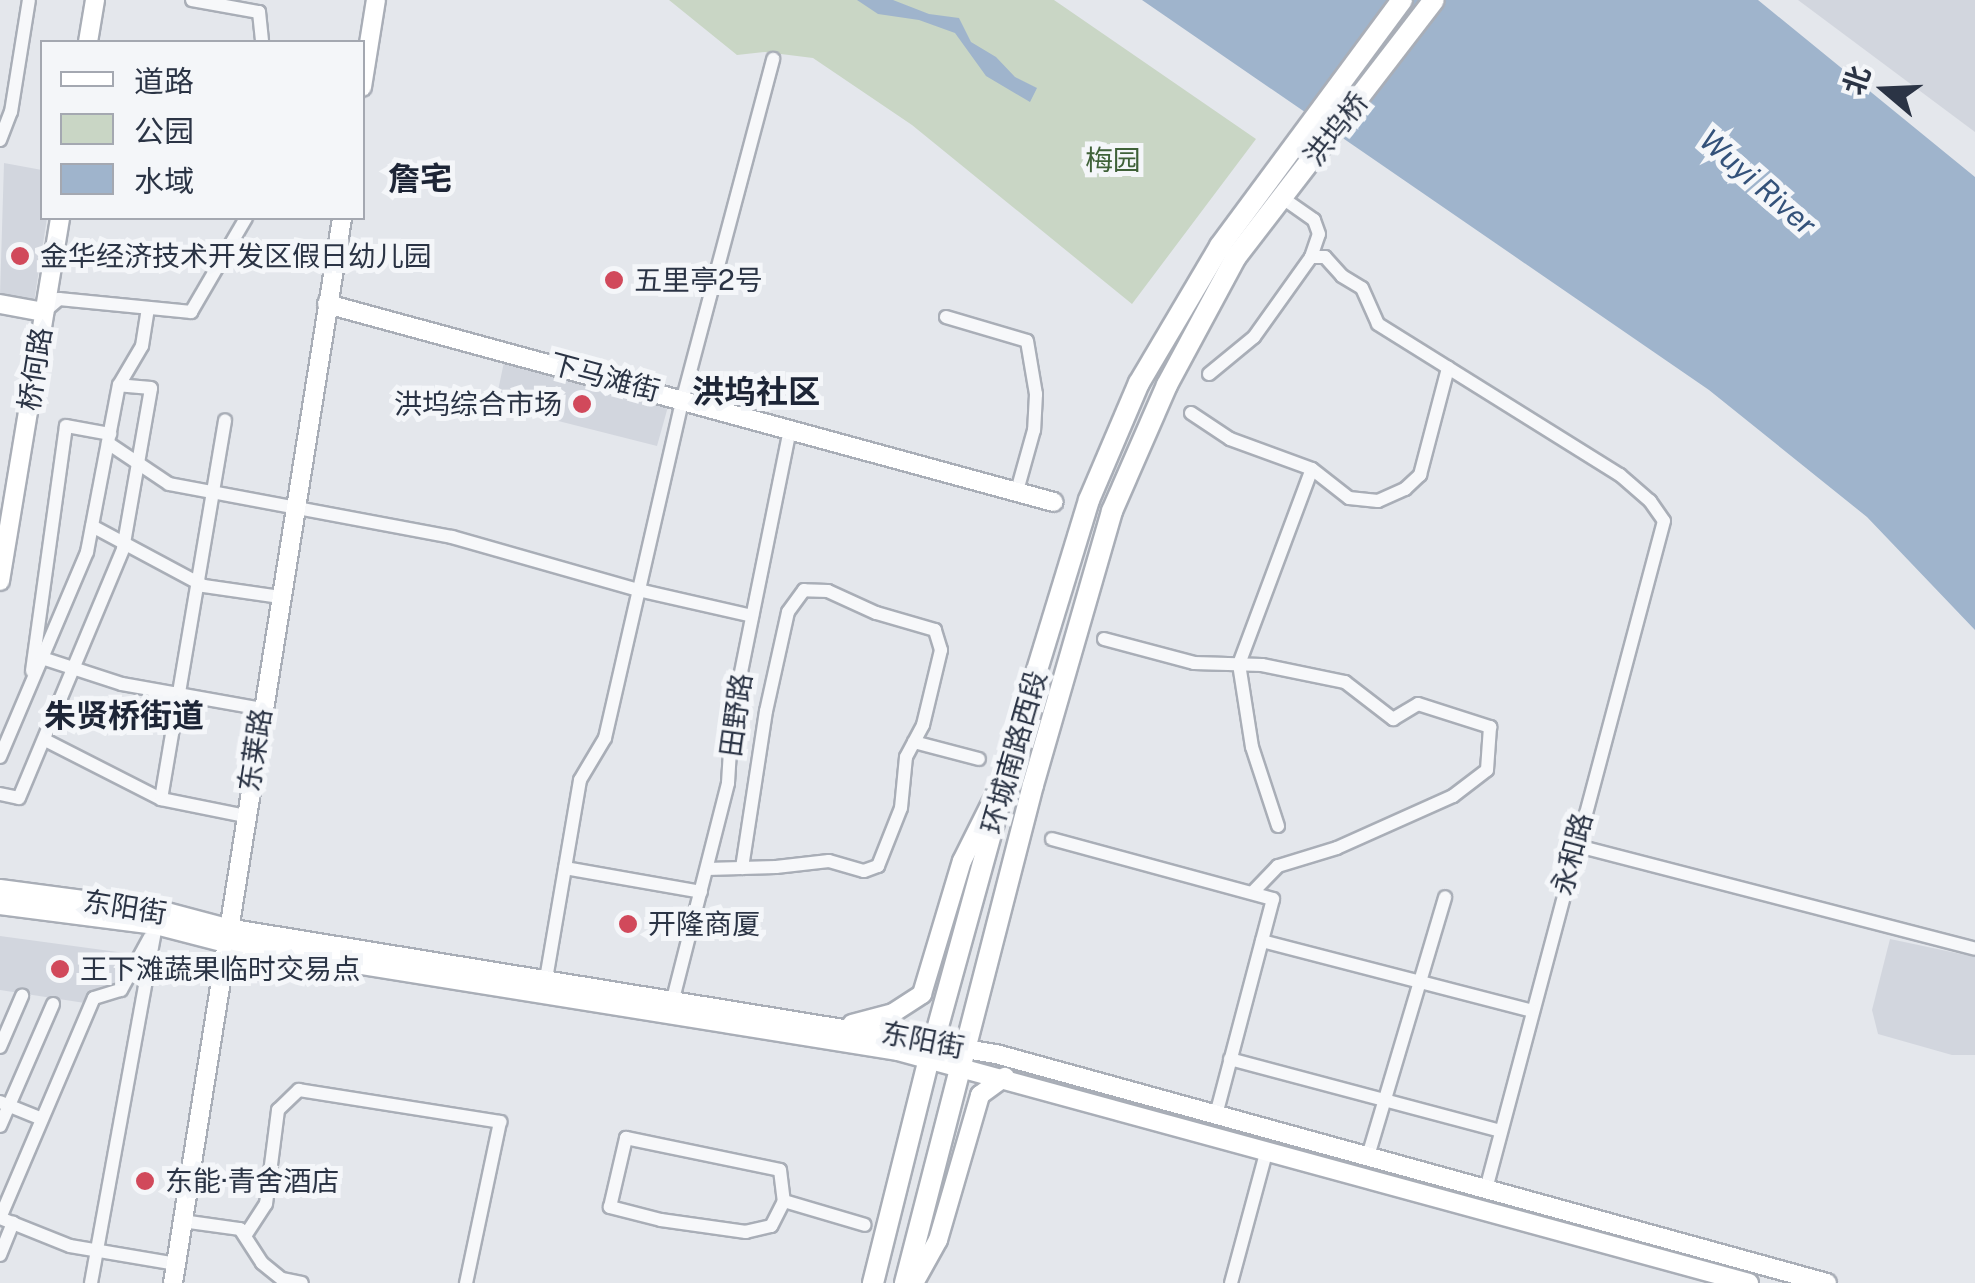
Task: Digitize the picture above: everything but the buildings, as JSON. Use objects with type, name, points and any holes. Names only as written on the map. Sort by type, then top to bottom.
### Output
[{"type":"main road","points":[[88,40],[95,0]]},
{"type":"main road","points":[[365,68],[376,0]]},
{"type":"main road","name":"洪坞桥","points":[[1228,251],[1402,0]]},
{"type":"main road","name":"洪坞桥","points":[[1228,251],[1282,198],[1434,0]]},
{"type":"main road","name":"桥何路","points":[[0,580],[60,220]]},
{"type":"main road","name":"东莱路","points":[[174,1274],[342,220]]},
{"type":"main road","name":"环城南路西段","points":[[874,1283],[931,1050],[1088,500],[1140,383],[1228,251]]},
{"type":"main road","name":"环城南路西段","points":[[904,1283],[1033,785],[1112,511],[1228,251]]},
{"type":"main road","points":[[0,304],[44,312]]},
{"type":"main road","name":"下马滩街","points":[[328,304],[1054,502]]},
{"type":"main road","points":[[844,1026],[893,1013],[922,994],[962,862],[1009,769]]},
{"type":"main road","name":"东阳街","points":[[0,889],[159,910],[225,935],[961,1056],[1216,1114],[1827,1283]]},
{"type":"main road","name":"东阳街","points":[[0,905],[546,979],[844,1026],[931,1050]]},
{"type":"main road","name":"东阳街","points":[[961,1056],[1006,1078],[1696,1276],[1750,1283]]},
{"type":"main road","points":[[914,1283],[938,1240],[980,1095],[1006,1078]]},
{"type":"main road","points":[[1696,1276],[1704,1250]]},
{"type":"street","points":[[0,140],[11,112],[29,0]]},
{"type":"street","points":[[192,0],[258,12],[262,40]]},
{"type":"street","points":[[546,979],[580,780],[604,738],[684,398],[773,59]]},
{"type":"street","points":[[1210,374],[1254,337],[1310,257],[1318,234],[1314,220],[1282,198]]},
{"type":"street","points":[[44,312],[59,299],[191,312],[245,220]]},
{"type":"street","points":[[1190,414],[1230,438],[1312,470],[1349,498],[1378,501],[1405,489],[1420,475],[1448,368],[1378,324],[1376,310],[1362,288],[1342,276],[1326,257],[1310,257]]},
{"type":"street","points":[[0,757],[87,552],[119,385],[142,346],[148,308]]},
{"type":"street","points":[[946,318],[1027,342],[1036,394],[1034,430],[1016,491]]},
{"type":"street","name":"永和路","points":[[1448,368],[1620,475],[1650,501],[1664,521],[1574,845],[1486,1189]]},
{"type":"street","points":[[0,794],[19,798],[124,541],[151,388],[119,385]]},
{"type":"street","points":[[161,800],[225,420]]},
{"type":"street","points":[[30,688],[66,426],[109,438],[169,484],[452,538],[638,590],[752,616]]},
{"type":"street","name":"田野路","points":[[673,999],[728,783],[732,717],[790,430]]},
{"type":"street","points":[[1278,826],[1252,747],[1239,664],[1312,470]]},
{"type":"street","points":[[92,526],[197,582],[280,597]]},
{"type":"street","points":[[707,869],[742,868],[829,862],[864,870],[878,866],[901,808],[906,757],[941,650],[935,630],[876,613],[828,591],[804,590],[788,612],[766,710],[742,868]]},
{"type":"street","points":[[1104,640],[1194,663],[1239,664],[1345,682],[1392,719],[1418,704],[1490,727],[1486,770],[1453,796],[1336,848],[1278,866],[1252,893]]},
{"type":"street","points":[[42,658],[122,684],[262,708]]},
{"type":"street","points":[[44,740],[161,800],[245,816]]},
{"type":"street","points":[[914,742],[979,759]]},
{"type":"street","points":[[1052,839],[1273,899],[1216,1114]]},
{"type":"street","points":[[1574,845],[1975,950]]},
{"type":"street","points":[[565,868],[701,892]]},
{"type":"street","points":[[1368,1156],[1445,897]]},
{"type":"street","points":[[0,1255],[4,1220],[94,998],[121,990],[156,926]]},
{"type":"street","points":[[91,1283],[156,926]]},
{"type":"street","points":[[1262,941],[1532,1011]]},
{"type":"street","points":[[0,1047],[22,996]]},
{"type":"street","points":[[0,1126],[4,1104],[52,1004]]},
{"type":"street","points":[[1230,1060],[1501,1131]]},
{"type":"street","points":[[245,1236],[266,1204],[278,1110],[299,1090],[500,1122],[466,1283]]},
{"type":"street","points":[[4,1104],[42,1120]]},
{"type":"street","points":[[626,1138],[780,1170],[784,1202],[771,1226],[746,1232],[661,1220],[610,1207],[626,1138]]},
{"type":"street","points":[[1231,1283],[1267,1150]]},
{"type":"street","points":[[784,1202],[864,1225]]},
{"type":"street","points":[[4,1220],[96,1253],[174,1274]]},
{"type":"street","points":[[182,1221],[240,1229],[262,1263],[282,1279],[302,1283]]},
{"type":"shaded area","points":[[1798,0],[1975,0],[1975,132]]},
{"type":"shaded area","name":"金华经济技术开发区假日幼儿园","points":[[4,163],[40,170],[40,220],[47,220],[34,302],[0,295]]},
{"type":"shaded area","name":"洪坞综合市场","points":[[504,362],[669,403],[657,446],[495,405]]},
{"type":"shaded area","name":"王下滩蔬果临时交易点","points":[[0,936],[125,953],[116,985],[85,1003],[0,990]]},
{"type":"shaded area","points":[[1890,939],[1975,957],[1975,1055],[1952,1055],[1878,1034],[1872,1010]]},
{"type":"green space","name":"梅园","points":[[669,0],[1054,0],[1256,139],[1132,304],[912,125],[813,58],[765,52],[737,55]]},
{"type":"water","points":[[857,0],[893,0],[929,14],[959,18],[971,42],[996,57],[1015,77],[1037,88],[1030,102],[986,76],[955,33],[919,20],[878,14]]},
{"type":"water","name":"Wuyi River","points":[[1142,0],[1758,0],[1975,177],[1975,630],[1867,517],[1709,390]]},
{"type":"place","name":"金华经济技术开发区假日幼儿园","points":[[20,256]]},
{"type":"place","name":"五里亭2号","points":[[614,280]]},
{"type":"place","name":"洪坞综合市场","points":[[582,404]]},
{"type":"place","name":"开隆商厦","points":[[628,924]]},
{"type":"place","name":"王下滩蔬果临时交易点","points":[[60,969]]},
{"type":"place","name":"东能·青舍酒店","points":[[145,1181]]},
{"type":"district","name":"詹宅","points":[[420,179]]},
{"type":"district","name":"洪坞社区","points":[[756,392]]},
{"type":"district","name":"朱贤桥街道","points":[[124,716]]}]
